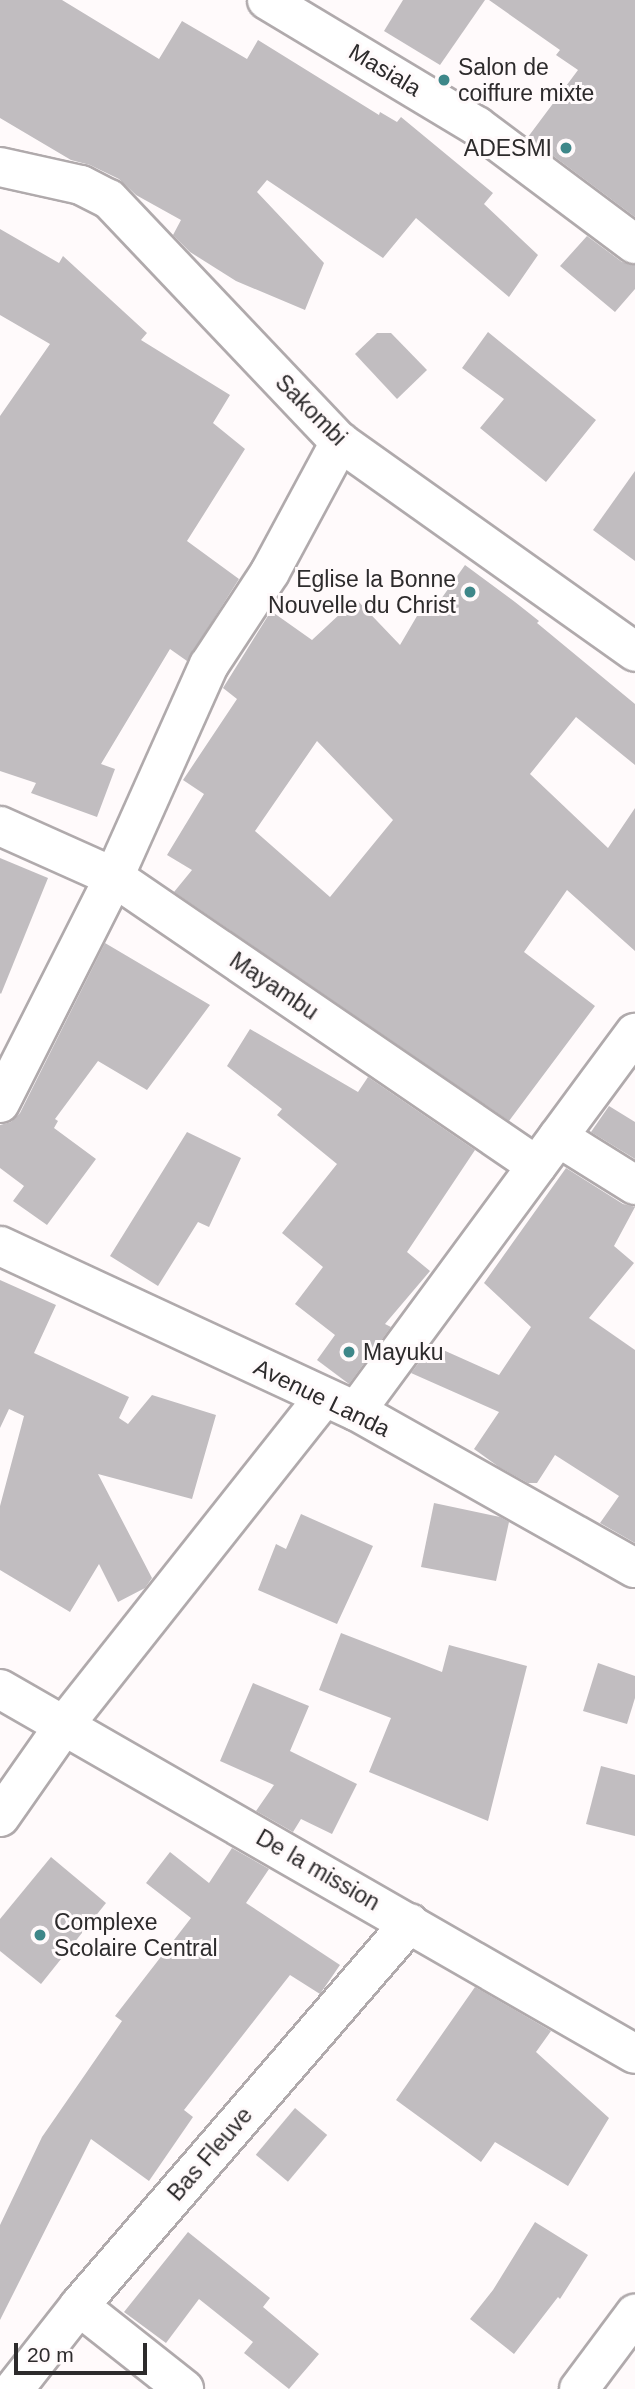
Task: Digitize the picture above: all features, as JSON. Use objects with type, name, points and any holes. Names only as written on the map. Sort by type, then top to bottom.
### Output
[{"type":"street","name":"Masiala","points":[[267,0],[477,126],[635,244]]},
{"type":"street","name":"Sakombi","points":[[0,167],[81,185],[109,199],[340,442],[635,652]]},
{"type":"street","points":[[0,1103],[114,877],[209,665],[270,572],[340,442]]},
{"type":"street","name":"Mayambu","points":[[0,826],[114,877],[547,1152],[635,1185]]},
{"type":"street","points":[[0,1817],[65,1724],[339,1404],[547,1152],[635,1033]]},
{"type":"street","name":"Avenue Landa","points":[[0,1245],[339,1404],[635,1568]]},
{"type":"street","name":"De la mission","points":[[0,1689],[635,2054]]},
{"type":"street","name":"Bas Fleuve","points":[[13,2389],[79,2306],[410,1923]]},
{"type":"street","points":[[79,2306],[184,2389]]},
{"type":"street","points":[[579,2389],[635,2314]]},
{"type":"building","points":[[0,0],[62,0],[159,59],[182,21],[247,59],[258,40],[379,115],[380,112],[397,122],[401,117],[493,193],[484,204],[538,255],[509,297],[416,218],[383,258],[267,180],[257,192],[324,263],[305,310],[236,281],[190,252],[173,235],[181,220],[136,195],[119,179],[90,165],[71,160],[0,118]]},
{"type":"building","points":[[403,0],[485,0],[440,65],[384,31]]},
{"type":"building","points":[[489,0],[635,0],[635,217],[528,137],[578,70],[556,55],[560,50]]},
{"type":"building","points":[[0,229],[59,263],[63,256],[147,333],[141,340],[230,395],[213,423],[245,449],[187,541],[239,579],[187,661],[170,649],[101,764],[115,769],[97,817],[31,793],[36,783],[0,771],[0,416],[50,344],[0,315]]},
{"type":"building","points":[[587,236],[622,262],[635,265],[635,289],[615,312],[560,266]]},
{"type":"building","points":[[488,332],[596,420],[546,482],[480,428],[504,399],[462,368]]},
{"type":"building","points":[[377,333],[391,333],[427,370],[397,399],[355,354]]},
{"type":"building","points":[[635,471],[635,561],[593,530]]},
{"type":"building","points":[[465,565],[539,621],[537,623],[635,704],[635,765],[576,717],[530,774],[608,848],[635,808],[635,951],[567,890],[524,952],[595,1006],[509,1121],[174,892],[192,870],[167,855],[204,794],[183,780],[237,699],[223,688],[271,611],[312,640],[356,599],[400,645],[424,604],[434,609]],"holes":[[[317,741],[393,820],[330,897],[255,831]]]},
{"type":"building","points":[[0,858],[48,878],[1,994],[0,993]]},
{"type":"building","points":[[105,943],[210,1005],[147,1090],[98,1061],[55,1119],[58,1121],[54,1128],[96,1159],[47,1225],[13,1201],[24,1186],[0,1168],[0,1125],[11,1122],[20,1113]]},
{"type":"building","points":[[250,1029],[358,1092],[368,1077],[475,1150],[407,1252],[430,1271],[385,1324],[391,1327],[349,1384],[317,1360],[335,1335],[295,1304],[323,1267],[282,1233],[337,1164],[277,1115],[282,1109],[227,1066]]},
{"type":"building","points":[[609,1106],[635,1122],[635,1159],[591,1132]]},
{"type":"building","points":[[187,1132],[241,1158],[209,1227],[198,1222],[158,1286],[110,1256]]},
{"type":"building","points":[[566,1168],[623,1204],[635,1207],[614,1246],[634,1263],[589,1318],[635,1350],[635,1543],[600,1523],[619,1496],[555,1455],[537,1483],[528,1483],[499,1467],[474,1449],[499,1412],[411,1373],[432,1345],[499,1375],[531,1327],[484,1283]]},
{"type":"building","points":[[0,1280],[56,1305],[34,1353],[129,1397],[119,1418],[128,1424],[152,1395],[216,1415],[192,1499],[98,1474],[152,1578],[145,1588],[118,1602],[99,1564],[70,1612],[0,1570],[0,1506],[24,1416],[9,1409],[0,1428]]},
{"type":"building","points":[[434,1503],[500,1517],[509,1522],[496,1581],[421,1567]]},
{"type":"building","points":[[301,1514],[373,1546],[337,1624],[258,1590],[276,1544],[286,1549]]},
{"type":"building","points":[[341,1633],[442,1672],[449,1645],[527,1666],[488,1821],[369,1772],[391,1718],[319,1690]]},
{"type":"building","points":[[598,1663],[635,1676],[635,1698],[627,1724],[583,1711]]},
{"type":"building","points":[[253,1683],[309,1706],[290,1751],[357,1784],[332,1834],[301,1819],[293,1832],[256,1811],[274,1785],[220,1761]]},
{"type":"building","points":[[601,1766],[635,1775],[635,1836],[586,1824]]},
{"type":"building","points":[[232,1848],[269,1869],[246,1903],[340,1965],[320,1994],[290,1975],[184,2110],[193,2117],[149,2181],[91,2139],[0,2320],[0,2225],[42,2137],[122,2021],[115,2016],[191,1918],[146,1883],[170,1852],[209,1883]]},
{"type":"building","name":"Complexe Scolaire Central","points":[[51,1857],[106,1903],[41,1984],[0,1951],[0,1919]]},
{"type":"building","points":[[475,1987],[551,2031],[536,2052],[609,2118],[568,2186],[495,2142],[481,2162],[396,2100]]},
{"type":"building","points":[[295,2108],[327,2135],[288,2182],[256,2155]]},
{"type":"building","points":[[535,2222],[588,2255],[560,2299],[558,2297],[514,2354],[470,2319],[493,2290]]},
{"type":"building","points":[[188,2232],[270,2298],[263,2307],[319,2354],[289,2389],[244,2353],[253,2342],[199,2299],[166,2343],[124,2312]]},
{"type":"place","name":"Salon de coiffure mixte","points":[[444,80]]},
{"type":"place","name":"ADESMI","points":[[566,148]]},
{"type":"place","name":"Eglise la Bonne Nouvelle du Christ","points":[[470,592]]},
{"type":"place","name":"Mayuku","points":[[349,1352]]},
{"type":"place","name":"Complexe Scolaire Central","points":[[40,1935]]}]
